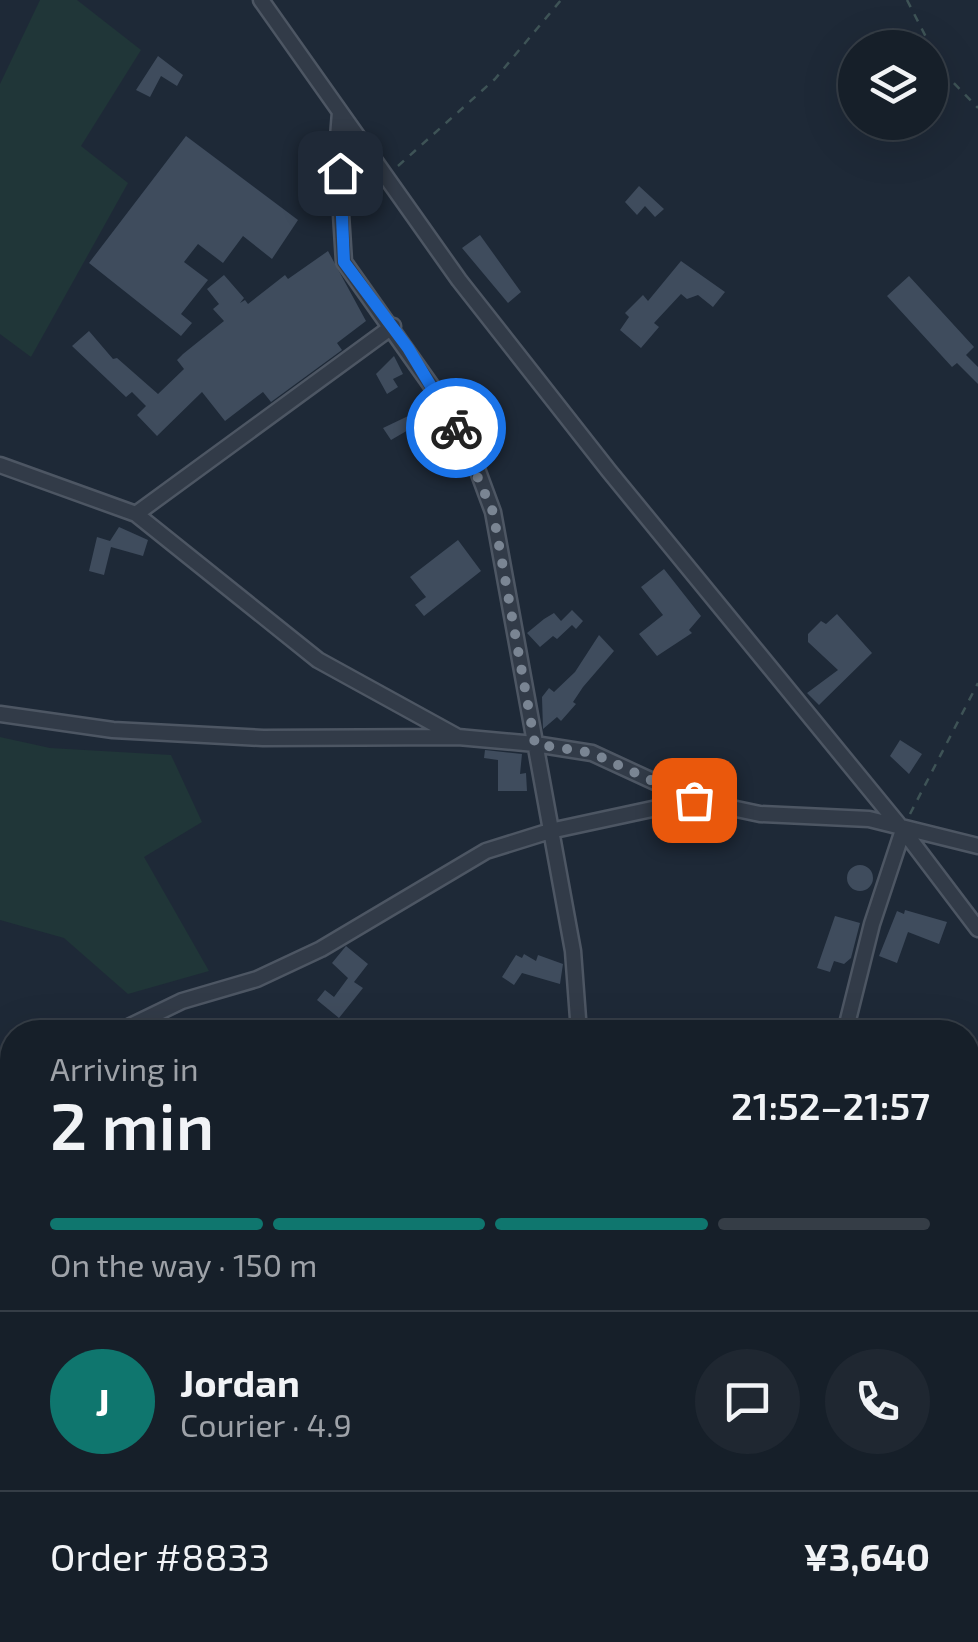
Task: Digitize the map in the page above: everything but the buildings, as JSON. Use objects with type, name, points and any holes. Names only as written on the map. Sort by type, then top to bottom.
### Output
[{"type":"street","points":[[261,0],[459,280],[608,471],[904,830],[977,927]]},
{"type":"street","points":[[340,112],[337,150],[344,262],[393,326],[459,432],[493,512],[573,951],[578,1020]]},
{"type":"street","points":[[136,514],[393,326]]},
{"type":"street","points":[[0,465],[136,514],[318,660],[458,737]]},
{"type":"street","points":[[0,714],[113,730],[263,738],[458,737],[535,744],[592,753],[694,800],[760,814],[869,819],[978,846]]},
{"type":"street","points":[[143,1020],[182,1001],[257,979],[321,948],[486,851],[550,830],[694,800]]},
{"type":"street","points":[[848,1020],[872,924],[904,830]]},
{"type":"path","points":[[387,174],[495,79],[561,0]]},
{"type":"path","points":[[907,0],[945,74],[978,108]]},
{"type":"path","points":[[904,830],[921,786],[978,683]]},
{"type":"green space","points":[[40,0],[77,0],[141,50],[81,146],[128,183],[31,357],[0,334],[0,84]]},
{"type":"green space","points":[[0,737],[50,748],[171,755],[202,822],[144,857],[209,971],[128,994],[64,938],[0,920]]},
{"type":"way so far","points":[[456,428],[493,512],[535,744],[592,753],[694,800]]},
{"type":"route","points":[[340,173],[344,262],[408,348],[456,428]]}]
